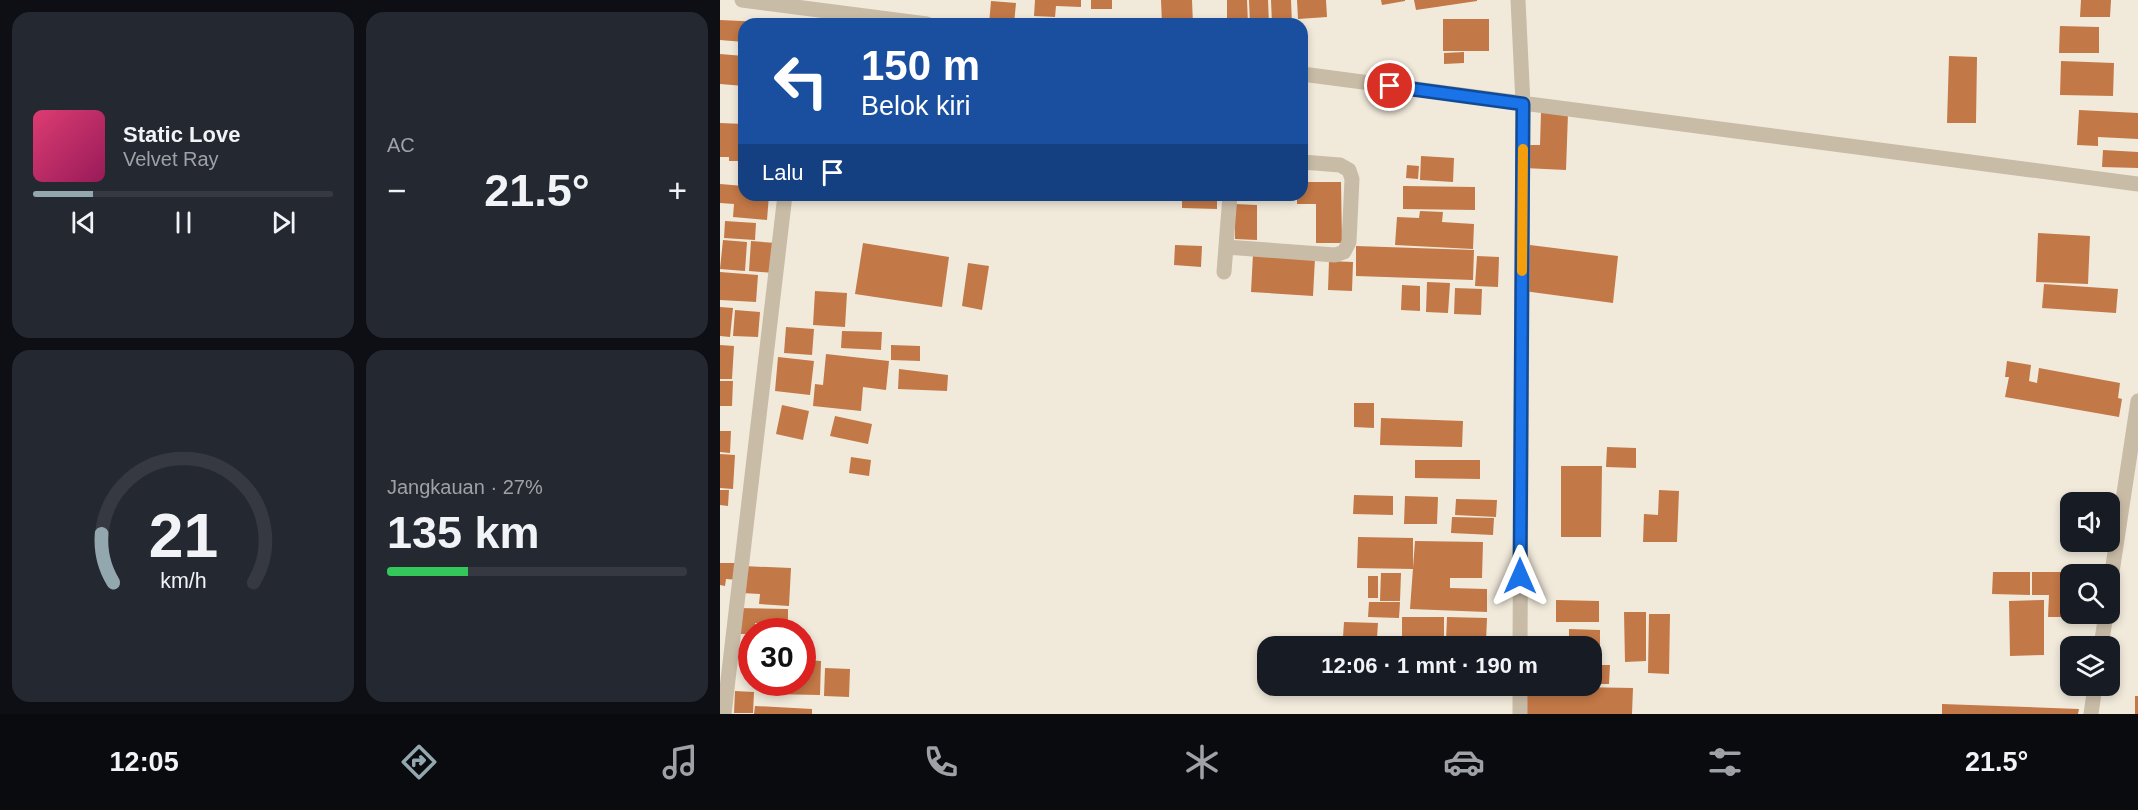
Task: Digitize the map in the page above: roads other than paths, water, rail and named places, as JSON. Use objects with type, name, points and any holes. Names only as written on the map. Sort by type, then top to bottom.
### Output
[{"type":"street","points":[[742,0],[807,4],[891,18]]},
{"type":"street","points":[[1518,0],[1523,104],[1520,636]]},
{"type":"street","points":[[1308,75],[2138,184]]},
{"type":"street","points":[[1226,247],[1335,255],[1344,252],[1349,242],[1352,179],[1349,170],[1340,165],[1308,162]]},
{"type":"street","points":[[724,714],[784,201]]},
{"type":"street","points":[[1224,272],[1230,201]]},
{"type":"street","points":[[2113,564],[2138,401]]},
{"type":"street","points":[[1520,696],[1520,714]]},
{"type":"street","points":[[2091,714],[2094,696]]}]
